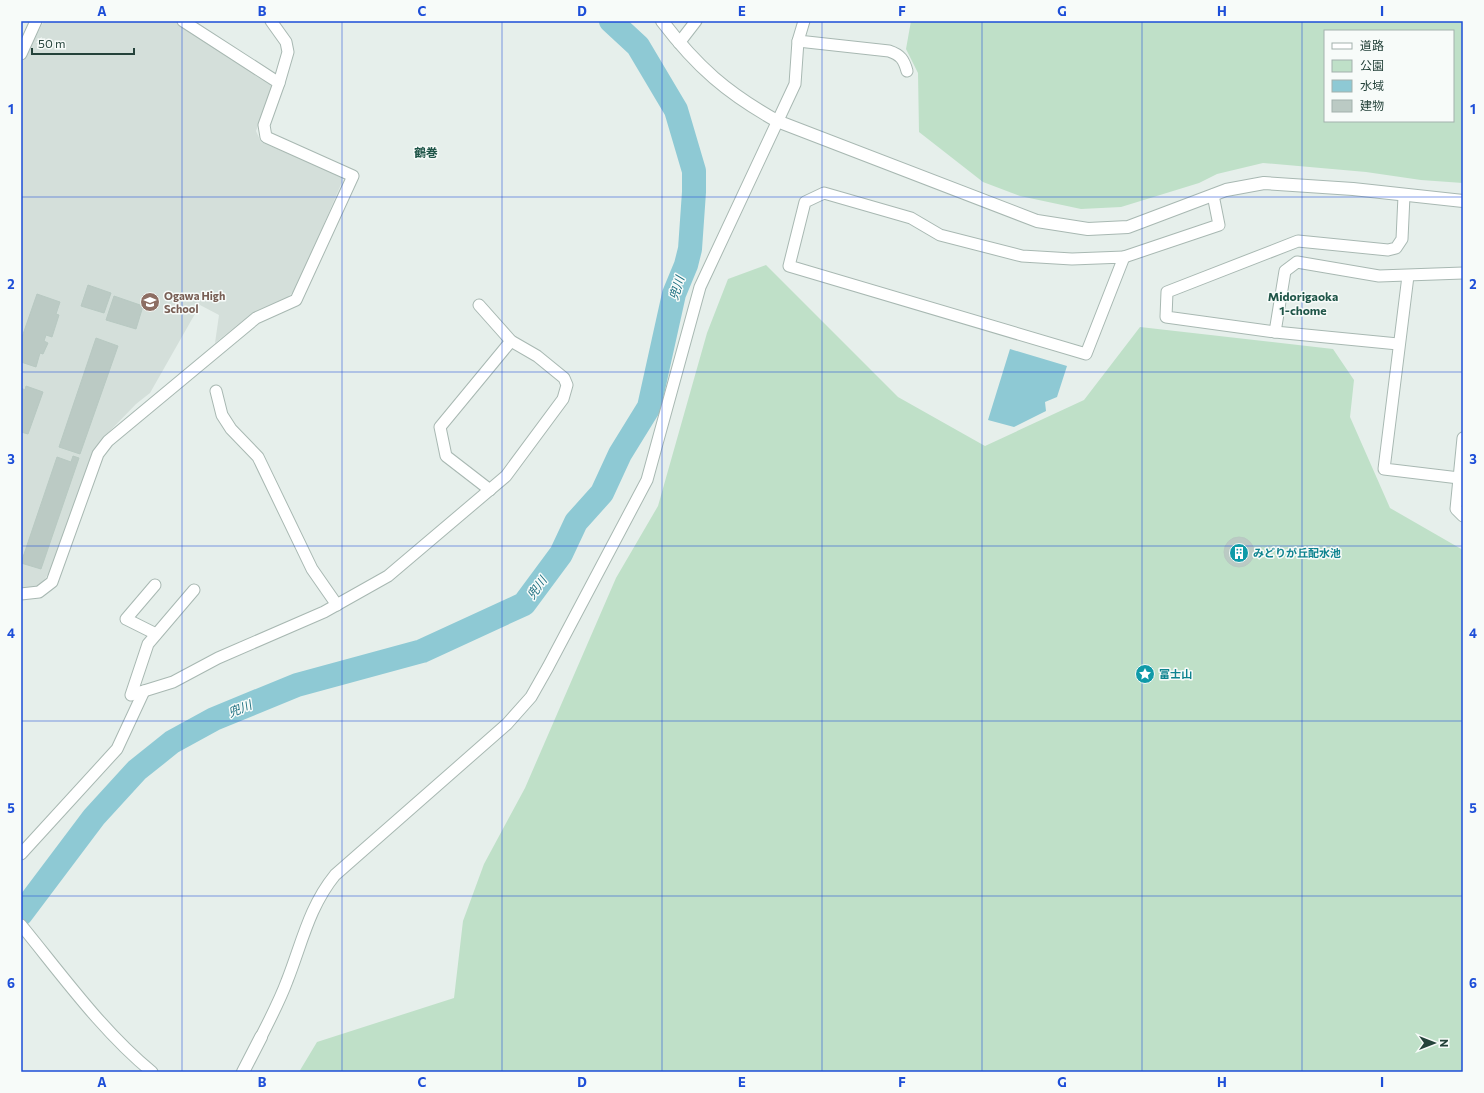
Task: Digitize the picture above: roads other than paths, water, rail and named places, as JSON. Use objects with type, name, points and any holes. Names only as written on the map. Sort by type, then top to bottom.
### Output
[{"type":"street","points":[[21,54],[36,21]]},
{"type":"street","points":[[183,21],[279,84]]},
{"type":"street","points":[[21,594],[39,592],[52,582],[98,454],[108,441],[256,318],[296,300],[353,176],[266,137],[264,125],[279,84],[288,52],[286,42],[271,21]]},
{"type":"street","points":[[662,21],[678,43],[701,68],[719,84],[748,105],[778,121],[1037,221],[1088,229],[1128,227],[1226,190],[1264,183],[1353,189],[1404,196],[1463,201]]},
{"type":"street","points":[[678,43],[696,21]]},
{"type":"street","points":[[243,1072],[287,983],[312,910],[322,891],[335,875],[507,724],[531,697],[548,667],[647,480],[700,287],[795,84],[798,40],[804,21]]},
{"type":"street","points":[[798,40],[889,51],[898,54],[904,61],[907,71]]},
{"type":"street","points":[[1124,257],[1086,354],[789,266],[805,202],[824,193],[911,218],[940,235],[1022,256],[1072,259],[1124,257],[1219,225],[1213,195]]},
{"type":"street","points":[[1398,344],[1276,332],[1166,317],[1167,292],[1298,241],[1388,250],[1396,248],[1402,239],[1404,196]]},
{"type":"street","points":[[1276,332],[1285,271],[1297,262],[1379,276],[1463,273]]},
{"type":"street","points":[[1408,276],[1398,344],[1384,469],[1459,478]]},
{"type":"street","points":[[194,590],[148,644],[131,695],[173,682],[218,658],[324,612],[388,576],[506,476],[563,399],[567,386],[564,378],[537,356],[511,341],[479,305]]},
{"type":"street","points":[[490,490],[446,456],[440,427],[511,341]]},
{"type":"street","points":[[216,391],[222,415],[231,430],[258,457],[312,569],[337,605]]},
{"type":"street","points":[[1463,438],[1456,509],[1463,516]]},
{"type":"street","points":[[155,585],[126,619],[156,634]]},
{"type":"street","points":[[21,854],[117,749],[144,691]]},
{"type":"street","points":[[21,925],[109,1031],[130,1054],[152,1072]]},
{"type":"water","points":[[1010,349],[1067,366],[1057,397],[1045,402],[1046,411],[1014,427],[988,420]]},
{"type":"waterway","name":"兜川","points":[[21,914],[94,817],[137,770],[172,742],[214,719],[297,685],[422,651],[524,604],[561,554],[576,522],[602,493],[620,454],[649,407],[674,294],[686,265],[690,249],[694,192],[694,171],[676,110],[638,46],[611,21]]},
{"type":"place","name":"Ogawa High School","points":[[150,302]]},
{"type":"place","name":"みどりが丘配水池","points":[[1239,553]]},
{"type":"place","name":"富士山","points":[[1145,674]]},
{"type":"district","name":"鶴巻","points":[[426,153]]},
{"type":"district","name":"Midorigaoka 1-chome","points":[[1303,304]]}]
